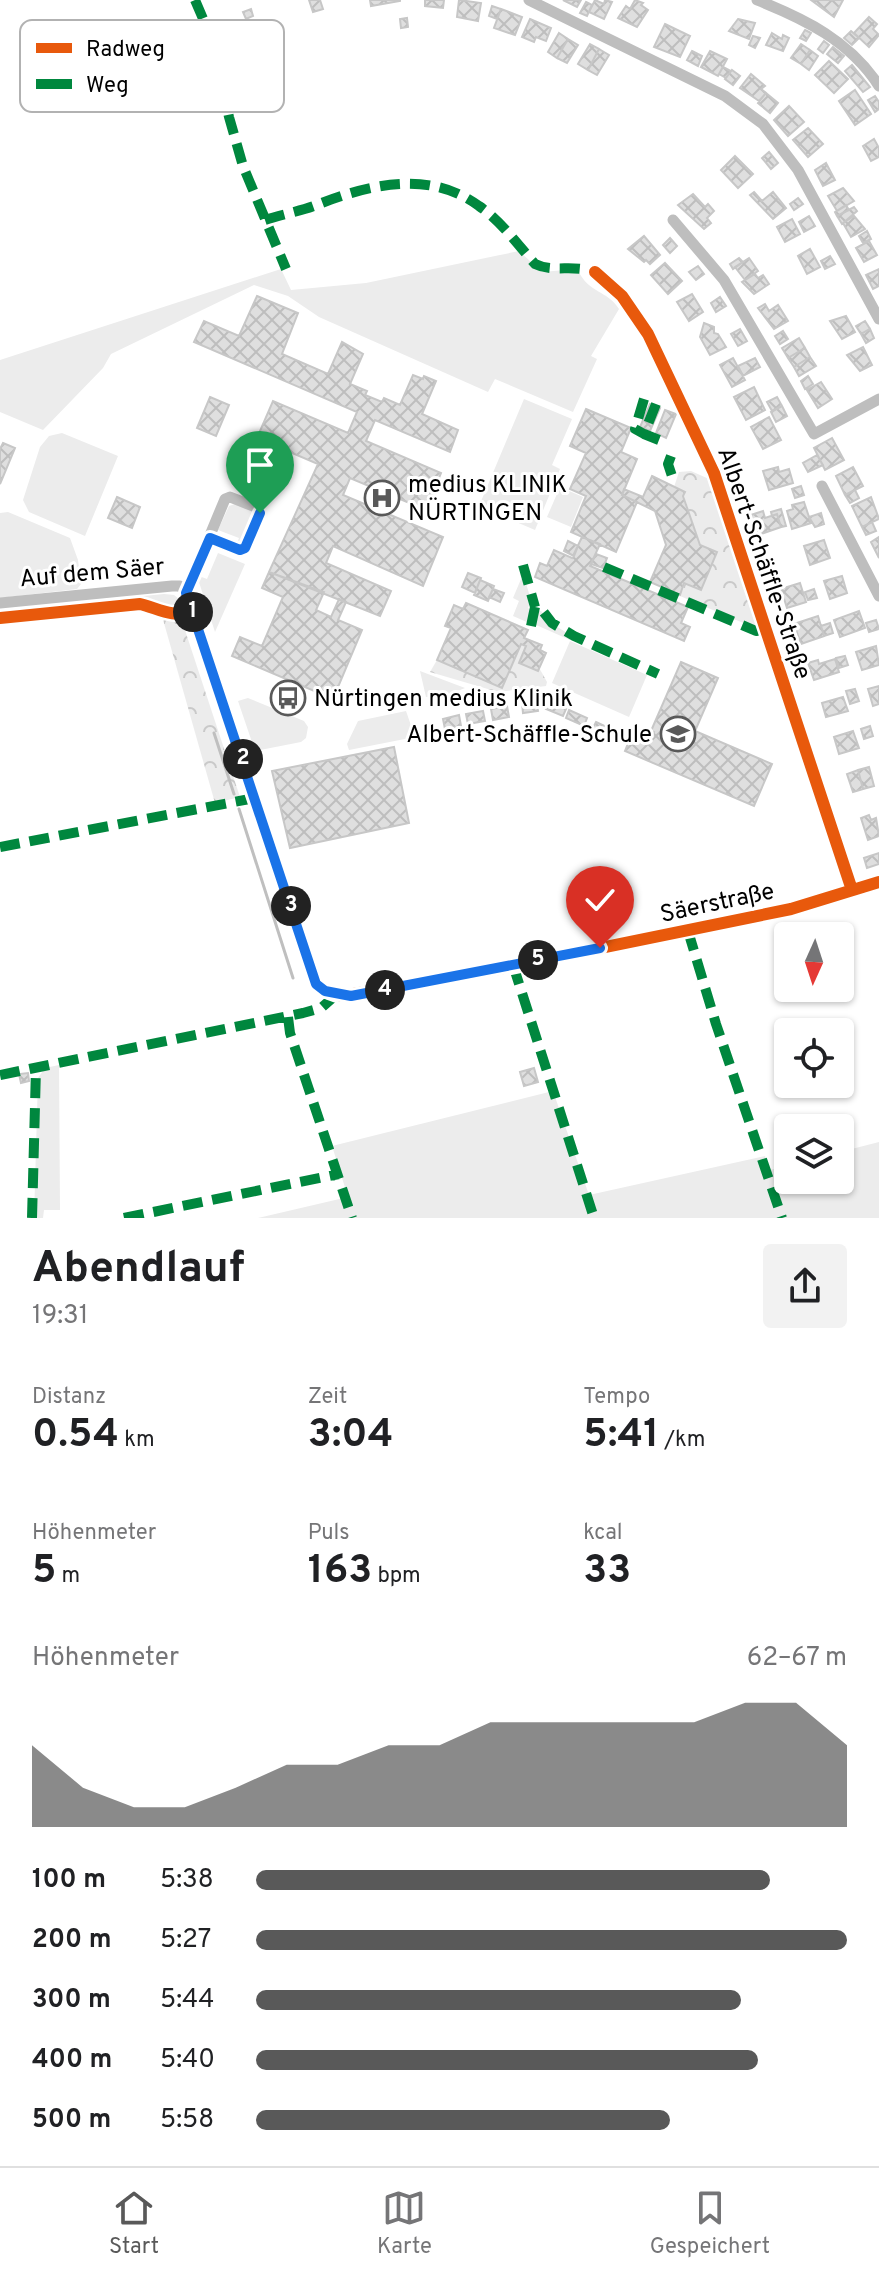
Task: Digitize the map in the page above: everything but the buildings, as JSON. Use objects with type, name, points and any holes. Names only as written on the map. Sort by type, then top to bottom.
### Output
[{"type":"street","points":[[529,0],[725,96],[763,124],[798,170],[879,319]]},
{"type":"street","points":[[757,0],[821,29],[847,49],[871,73],[879,86]]},
{"type":"street","points":[[673,220],[724,280],[814,434],[879,399]]},
{"type":"street","name":"Albert-Schäffle-Straße","points":[[595,272],[622,296],[648,334],[711,465],[852,890]]},
{"type":"street","points":[[822,486],[879,596]]},
{"type":"street","name":"Auf dem Säer","points":[[186,593],[225,499],[230,497],[258,508],[260,513],[245,548],[240,550],[210,538]]},
{"type":"street","name":"Auf dem Säer","points":[[0,603],[172,586],[180,586],[186,593],[274,851],[311,972],[316,984],[325,991]]},
{"type":"street","name":"Säerstraße","points":[[325,991],[351,996],[498,969],[791,909],[879,882]]},
{"type":"green space","points":[[519,251],[542,272],[577,269],[587,283],[619,309],[591,356],[597,359],[573,412],[495,379],[488,392],[319,317],[288,296],[254,285],[111,354],[103,368],[43,430],[0,412],[0,360],[281,269],[291,290],[366,283]]},
{"type":"green space","points":[[524,399],[572,419],[552,465],[560,469],[535,530],[479,506]]},
{"type":"green space","points":[[62,433],[118,456],[85,536],[29,512],[23,500],[40,447],[49,436]]},
{"type":"green space","points":[[691,471],[709,479],[758,626],[748,625],[680,596],[685,583],[701,590],[717,553],[700,545],[685,492],[674,487],[679,472]]},
{"type":"green space","points":[[560,487],[583,497],[571,527],[547,517]]},
{"type":"green space","points":[[235,504],[253,511],[255,518],[243,544],[236,546],[239,538],[218,530],[229,506]]},
{"type":"green space","points":[[8,512],[70,538],[78,560],[81,584],[77,589],[0,598],[0,513]]},
{"type":"green space","points":[[218,553],[245,564],[215,632],[198,579],[199,576],[207,579]]},
{"type":"green space","points":[[521,579],[525,580],[531,600],[529,623],[513,616],[519,601],[513,598]]},
{"type":"green space","points":[[174,595],[184,603],[183,609],[176,612],[152,602],[138,601],[0,615],[0,610]]},
{"type":"green space","points":[[536,611],[541,611],[551,623],[572,636],[570,640],[534,624]]},
{"type":"green space","points":[[162,616],[181,618],[240,797],[215,803]]},
{"type":"green space","points":[[570,641],[647,675],[629,717],[552,683]]},
{"type":"green space","points":[[521,644],[526,646],[547,682],[546,686],[498,692],[430,672],[437,660],[502,688]]},
{"type":"green space","points":[[420,671],[465,688],[448,695],[426,697]]},
{"type":"green space","points":[[248,698],[304,721],[308,727],[306,738],[301,742],[255,751],[238,701]]},
{"type":"green space","points":[[406,711],[415,737],[349,750],[347,744],[358,721]]},
{"type":"green space","points":[[59,1065],[60,1210],[44,1210],[43,1218],[34,1218],[38,1078],[45,1068]]},
{"type":"green space","points":[[553,1091],[589,1195],[765,1156],[770,1170],[774,1169],[774,1194],[854,1194],[854,1148],[879,1142],[879,1218],[258,1218],[348,1197],[332,1146]]},
{"type":"waterway","points":[[214,733],[234,794]]},
{"type":"waterway","points":[[239,809],[293,978]]},
{"type":"marked path","points":[[195,0],[204,20]]},
{"type":"marked path","points":[[228,112],[243,166],[286,269]]},
{"type":"marked path","points":[[265,220],[380,186],[421,184],[460,195],[479,206],[502,226],[535,264],[595,272]]},
{"type":"marked path","points":[[644,399],[635,429],[644,434]]},
{"type":"marked path","points":[[656,404],[644,434],[659,440]]},
{"type":"marked path","points":[[671,456],[668,464],[673,479]]},
{"type":"marked path","points":[[523,565],[535,607]]},
{"type":"marked path","points":[[604,567],[756,631],[765,629]]},
{"type":"marked path","points":[[531,626],[535,607],[542,610],[552,623],[574,636],[658,674]]},
{"type":"marked path","points":[[0,847],[255,798]]},
{"type":"marked path","points":[[688,931],[782,1218]]},
{"type":"marked path","points":[[513,965],[594,1218]]},
{"type":"marked path","points":[[0,1075],[303,1013],[321,1008],[337,994]]},
{"type":"marked path","points":[[288,1017],[290,1033],[352,1218]]},
{"type":"marked path","points":[[32,1218],[36,1068]]},
{"type":"marked path","points":[[124,1218],[339,1174]]},
{"type":"cycle path","points":[[595,272],[622,296],[648,334],[714,473],[852,890]]},
{"type":"cycle path","points":[[0,618],[140,604],[172,613],[193,611],[311,972],[323,988],[342,996],[498,969],[791,909],[879,882]]},
{"type":"place","name":"medius KLINIK NÜRTINGEN","points":[[382,498]]},
{"type":"place","name":"Nürtingen medius Klinik","points":[[288,698]]},
{"type":"place","name":"Albert-Schäffle-Schule","points":[[678,734]]},
{"type":"route","points":[[260,513],[245,548],[240,550],[210,538],[186,593],[316,984],[325,991],[351,996],[600,948]]}]
